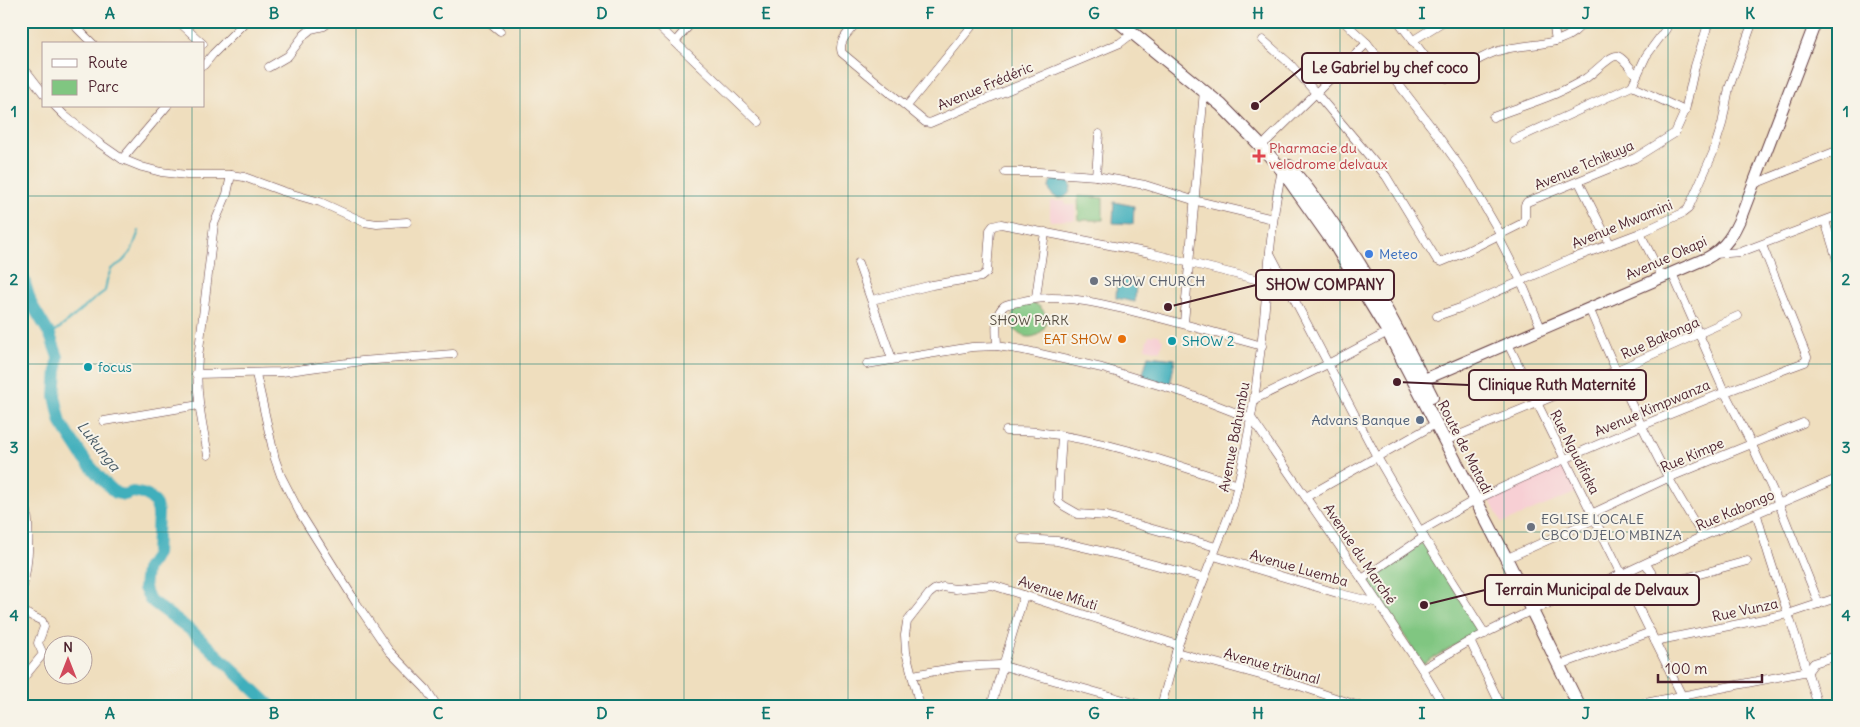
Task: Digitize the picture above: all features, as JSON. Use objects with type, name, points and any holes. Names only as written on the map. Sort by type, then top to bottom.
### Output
[{"type":"main road","name":"Route de Matadi","points":[[1118,21],[1233,107],[1267,140],[1309,206],[1393,322],[1437,423],[1501,542],[1579,706]]},
{"type":"main road","name":"Route de Matadi","points":[[1127,21],[1177,57],[1204,90],[1284,167]]},
{"type":"main road","name":"Route de Matadi","points":[[1349,259],[1388,332],[1452,438],[1478,499]]},
{"type":"main road","name":"Route de Matadi","points":[[1501,542],[1512,556],[1534,610],[1565,663],[1586,706]]},
{"type":"street","points":[[80,21],[77,28],[91,42]]},
{"type":"street","points":[[178,21],[201,42]]},
{"type":"street","points":[[205,64],[246,21]]},
{"type":"street","points":[[269,67],[288,56],[311,29],[324,26],[332,21]]},
{"type":"street","points":[[488,21],[500,31]]},
{"type":"street","points":[[653,21],[759,122]]},
{"type":"street","points":[[675,42],[693,21]]},
{"type":"street","name":"Avenue Frédéric","points":[[858,21],[841,42],[840,49],[842,53],[925,122],[930,123],[1120,43],[1133,33]]},
{"type":"street","points":[[907,106],[976,21]]},
{"type":"street","points":[[1343,21],[1367,43],[1436,132],[1468,178],[1500,235],[1540,328]]},
{"type":"street","points":[[1398,21],[1412,42],[1440,76],[1447,78],[1495,52],[1556,41],[1574,34],[1584,21]]},
{"type":"street","points":[[1412,42],[1444,21]]},
{"type":"street","points":[[1553,21],[1556,41]]},
{"type":"street","points":[[1514,140],[1632,86],[1646,56],[1666,29],[1669,21]]},
{"type":"street","name":"Avenue Tchikuya","points":[[1316,92],[1386,176],[1437,260],[1441,262],[1500,235],[1525,220],[1524,205],[1527,202],[1635,158],[1672,135],[1678,129],[1685,111],[1695,66],[1709,21]]},
{"type":"street","name":"Avenue Mwamini","points":[[1437,316],[1640,233],[1688,209],[1713,152],[1732,81],[1753,21]]},
{"type":"street","name":"Avenue Okapi","points":[[1419,381],[1715,254],[1733,235],[1816,21]]},
{"type":"street","points":[[1263,40],[1316,92]]},
{"type":"street","points":[[1267,140],[1367,43]]},
{"type":"street","points":[[205,46],[213,54]]},
{"type":"street","points":[[1493,117],[1581,82],[1595,73],[1611,57],[1620,57],[1636,74]]},
{"type":"street","points":[[27,72],[42,91]]},
{"type":"street","points":[[1632,86],[1685,111]]},
{"type":"street","points":[[1184,323],[1190,262],[1193,200],[1204,90]]},
{"type":"street","points":[[58,108],[92,138],[122,159],[142,167],[162,172],[198,176],[231,174],[320,202],[364,222],[377,224],[407,222]]},
{"type":"street","points":[[122,159],[162,108]]},
{"type":"street","points":[[1096,176],[1099,134]]},
{"type":"street","points":[[1754,184],[1839,150]]},
{"type":"street","name":"Avenue Bahumbu","points":[[1161,706],[1177,648],[1214,556],[1233,505],[1238,485],[1255,399],[1262,346],[1273,219],[1284,167]]},
{"type":"street","points":[[1005,172],[1096,176],[1145,185],[1193,200],[1273,219]]},
{"type":"street","points":[[208,455],[199,405],[196,374],[214,224],[224,201],[231,174]]},
{"type":"street","points":[[1579,182],[1610,244]]},
{"type":"street","points":[[1715,254],[1741,252],[1839,215]]},
{"type":"street","points":[[1824,221],[1839,266]]},
{"type":"street","points":[[872,300],[932,285],[981,277],[987,272],[990,230],[993,226],[997,225],[1045,232],[1190,262],[1267,282]]},
{"type":"street","points":[[1036,297],[1045,232]]},
{"type":"street","points":[[1640,233],[1667,275],[1699,334],[1724,391],[1752,443],[1779,504],[1818,604]]},
{"type":"street","name":"Avenue Kimpwanza","points":[[1362,579],[1422,534],[1478,499],[1565,458],[1724,391],[1806,360],[1762,245]]},
{"type":"street","points":[[1270,253],[1377,457],[1422,534],[1485,634]]},
{"type":"street","points":[[858,263],[892,359]]},
{"type":"street","points":[[997,346],[996,322],[999,313],[1005,305],[1036,297],[1062,298],[1093,303],[1184,323],[1262,346]]},
{"type":"street","points":[[1589,308],[1615,371],[1642,426],[1668,478],[1703,536]]},
{"type":"street","name":"Rue Bakonga","points":[[1452,438],[1615,371],[1738,316]]},
{"type":"street","points":[[1255,399],[1328,364],[1388,332]]},
{"type":"street","name":"Rue Ngudifaka","points":[[1508,344],[1687,706]]},
{"type":"street","points":[[866,364],[972,347],[997,346],[1024,350],[1102,368],[1185,393],[1252,419]]},
{"type":"street","points":[[196,374],[282,372],[362,361],[453,354]]},
{"type":"street","points":[[256,374],[275,458],[300,514],[357,604],[390,651],[426,689],[437,706]]},
{"type":"street","points":[[104,421],[199,405]]},
{"type":"street","name":"Avenue du Marché","points":[[1252,419],[1362,579],[1422,669],[1444,706]]},
{"type":"street","points":[[1306,497],[1437,423]]},
{"type":"street","name":"Rue Kimpe","points":[[1512,556],[1668,478],[1803,423]]},
{"type":"street","points":[[1006,431],[1035,432],[1062,436],[1150,455],[1238,485]]},
{"type":"street","points":[[1062,436],[1058,497],[1059,502],[1064,506],[1078,514],[1107,516],[1216,547]]},
{"type":"street","name":"Rue Kabongo","points":[[1422,669],[1470,641],[1534,610],[1646,564],[1703,536],[1839,478]]},
{"type":"street","points":[[21,486],[28,508],[27,554],[21,594]]},
{"type":"street","points":[[1757,514],[1768,557],[1808,671],[1818,706]]},
{"type":"street","points":[[1022,539],[1057,541],[1204,578]]},
{"type":"street","name":"Avenue Luemba","points":[[1214,556],[1336,593],[1378,603]]},
{"type":"street","points":[[1646,564],[1656,580],[1660,583],[1667,583],[1747,561]]},
{"type":"street","name":"Avenue Mfuti","points":[[913,675],[906,652],[905,635],[907,622],[929,594],[934,590],[943,588],[955,589],[992,585],[1177,648]]},
{"type":"street","points":[[991,706],[1024,595]]},
{"type":"street","name":"Rue Vunza","points":[[1655,641],[1788,614],[1839,597]]},
{"type":"street","points":[[21,611],[42,621],[44,628],[38,643],[43,654],[21,681]]},
{"type":"street","points":[[1565,663],[1651,632]]},
{"type":"street","points":[[1470,641],[1501,706]]},
{"type":"street","name":"Avenue tribunal","points":[[1177,648],[1359,706]]},
{"type":"street","points":[[1630,706],[1808,671],[1814,663],[1839,655]]},
{"type":"street","points":[[920,706],[913,675],[958,668],[1004,665],[1145,706]]},
{"type":"shaded area","points":[[1050,201],[1065,201],[1066,205],[1076,205],[1075,220],[1050,221]]},
{"type":"shaded area","points":[[1154,334],[1161,336],[1160,338],[1163,339],[1160,351],[1145,348],[1150,335],[1153,336]]},
{"type":"shaded area","points":[[1565,462],[1580,491],[1502,523],[1488,497]]},
{"type":"green space","points":[[1078,196],[1103,198],[1103,220],[1079,220]]},
{"type":"green space","name":"SHOW PARK","points":[[1029,303],[1041,308],[1046,320],[1041,332],[1029,337],[1017,332],[1012,320],[1017,308]]},
{"type":"green space","points":[[1423,542],[1481,630],[1423,664],[1367,579]]},
{"type":"water","points":[[1060,176],[1068,179],[1071,187],[1068,195],[1060,198],[1052,195],[1049,187],[1052,179]]},
{"type":"water","points":[[1114,202],[1134,206],[1133,224],[1113,223]]},
{"type":"water","points":[[1117,278],[1136,280],[1135,302],[1116,298]]},
{"type":"water","points":[[1148,356],[1175,359],[1170,385],[1142,377]]},
{"type":"waterway","points":[[50,335],[105,291],[111,269],[122,262],[131,252],[139,231]]},
{"type":"waterway","name":"Lukunga","points":[[21,270],[31,303],[50,335],[58,357],[55,396],[61,423],[85,460],[116,493],[124,495],[133,492],[147,495],[155,502],[158,512],[156,555],[146,570],[144,588],[150,600],[193,632],[271,706]]},
{"type":"place","name":"Le Gabriel by chef coco","points":[[1255,106]]},
{"type":"place","name":"Pharmacie du velodrome delvaux","points":[[1259,156]]},
{"type":"place","name":"Meteo","points":[[1369,254]]},
{"type":"place","name":"SHOW CHURCH","points":[[1094,281]]},
{"type":"place","name":"SHOW COMPANY","points":[[1168,307]]},
{"type":"place","name":"EAT SHOW","points":[[1122,339]]},
{"type":"place","name":"SHOW 2","points":[[1172,341]]},
{"type":"place","name":"focus","points":[[88,367]]},
{"type":"place","name":"Clinique Ruth Maternité","points":[[1397,382]]},
{"type":"place","name":"Advans Banque","points":[[1420,420]]},
{"type":"place","name":"EGLISE LOCALE CBCO DJELO MBINZA","points":[[1531,527]]},
{"type":"place","name":"Terrain Municipal de Delvaux","points":[[1424,605]]}]
